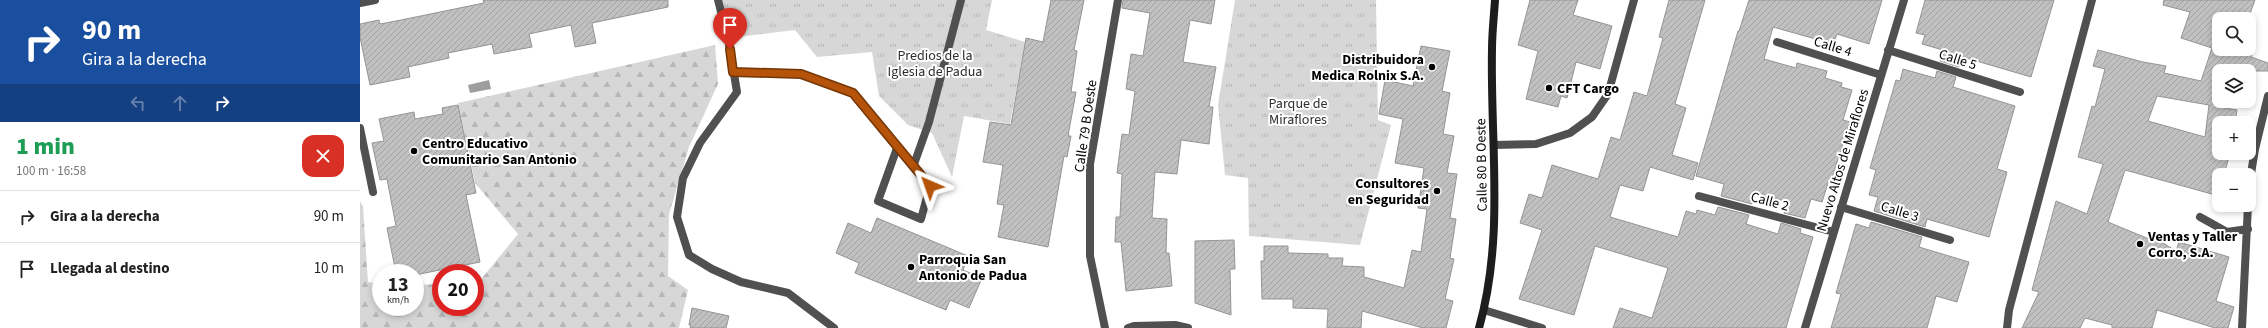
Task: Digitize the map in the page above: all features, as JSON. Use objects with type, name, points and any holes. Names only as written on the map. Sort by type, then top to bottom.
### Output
[{"type":"street","points":[[360,3],[375,0]]},
{"type":"street","points":[[718,0],[728,38],[737,92],[700,143],[683,178],[677,217],[690,255],[712,269],[741,282],[788,293],[834,328]]},
{"type":"street","points":[[913,167],[929,122],[961,0]]},
{"type":"street","name":"Calle 79 B Oeste","points":[[1105,328],[1090,256],[1090,164],[1118,0]]},
{"type":"street","name":"Calle 80 B Oeste","points":[[1479,328],[1484,310],[1495,246],[1492,48],[1495,0]]},
{"type":"street","points":[[1494,145],[1536,144],[1570,133],[1592,117],[1608,94],[1634,0]]},
{"type":"street","name":"Nuevo Altos de Miraflores","points":[[1805,328],[1904,0]]},
{"type":"street","points":[[2007,328],[2009,310],[2092,0]]},
{"type":"street","name":"Calle 4","points":[[1777,42],[1881,75]]},
{"type":"street","name":"Calle 5","points":[[1888,50],[2020,92]]},
{"type":"street","points":[[733,72],[801,74],[853,93],[930,186],[921,219],[878,201],[897,148]]},
{"type":"street","points":[[2252,168],[2268,96]]},
{"type":"street","points":[[360,128],[373,192]]},
{"type":"street","name":"Calle 2","points":[[1699,196],[1834,232]]},
{"type":"street","name":"Calle 3","points":[[1841,207],[1950,240]]},
{"type":"street","points":[[2242,328],[2248,212]]},
{"type":"street","points":[[2200,217],[2228,232],[2248,229]]},
{"type":"street","points":[[1484,310],[1542,328]]},
{"type":"street","points":[[1128,328],[1134,326],[1175,325],[1188,328]]},
{"type":"green space","name":"Predios de la Iglesia de Padua","points":[[718,0],[992,0],[986,30],[1025,42],[1010,124],[964,116],[952,177],[932,133],[908,125],[879,96],[872,52],[817,57],[795,30],[728,38]]},
{"type":"green space","name":"Parque de Miraflores","points":[[1235,0],[1376,0],[1378,120],[1391,125],[1360,245],[1249,236],[1248,178],[1225,175],[1218,105]]},
{"type":"green space","points":[[715,45],[718,84],[689,147],[669,214],[668,276],[688,290],[679,328],[360,328],[360,201],[363,207],[368,282],[372,283],[372,316],[424,316],[424,285],[432,284],[432,316],[484,316],[484,276],[518,234],[475,183],[458,103]]},
{"type":"shaded area","points":[[489,80],[491,89],[470,93],[468,85]]},
{"type":"building","points":[[483,0],[668,0],[668,7],[592,23],[596,43],[575,47],[571,25],[529,34],[532,47],[494,54],[492,44],[448,53],[449,58],[408,67],[410,77],[370,85],[360,37],[360,24],[379,20],[380,24],[401,20],[484,3]]},
{"type":"building","points":[[1051,0],[1084,0],[1074,50],[1077,51],[1071,92],[1076,92],[1068,136],[1071,136],[1067,157],[1064,156],[1048,247],[998,237],[1004,205],[997,204],[1003,165],[983,162],[990,122],[1011,125],[1026,38],[1043,42]]},
{"type":"building","points":[[1123,0],[1215,0],[1211,24],[1190,20],[1183,62],[1216,67],[1209,107],[1213,107],[1209,144],[1181,140],[1177,174],[1155,172],[1152,218],[1167,219],[1166,253],[1169,253],[1172,286],[1126,291],[1121,242],[1115,242],[1116,217],[1120,217],[1122,174],[1117,173],[1122,134],[1129,135],[1135,91],[1126,89],[1131,54],[1143,56],[1150,13],[1122,8]]},
{"type":"building","points":[[1530,0],[1578,0],[1573,15],[1612,26],[1600,69],[1576,62],[1567,98],[1561,96],[1558,107],[1526,99],[1538,51],[1518,45]]},
{"type":"building","points":[[1669,0],[1705,0],[1675,104],[1686,108],[1672,155],[1698,163],[1693,180],[1650,167],[1643,191],[1620,185],[1610,217],[1678,237],[1686,211],[1696,214],[1697,210],[1715,215],[1718,207],[1749,215],[1746,224],[1778,234],[1781,223],[1801,229],[1800,233],[1813,237],[1786,328],[1613,328],[1620,308],[1652,318],[1668,268],[1595,246],[1574,315],[1519,299],[1542,230],[1520,223],[1529,194],[1542,198],[1552,165],[1598,179],[1611,137],[1620,140],[1634,92],[1647,96],[1663,38],[1659,37]]},
{"type":"building","points":[[1749,0],[1882,0],[1869,44],[1837,34],[1833,44],[1773,27],[1764,59],[1796,68],[1797,63],[1827,71],[1825,78],[1842,83],[1841,87],[1852,90],[1843,120],[1850,122],[1831,181],[1829,180],[1822,202],[1811,199],[1805,218],[1784,213],[1787,202],[1756,192],[1752,204],[1721,196],[1724,184],[1696,176],[1738,31]]},
{"type":"building","points":[[1925,0],[2054,0],[2031,77],[1963,57],[1959,67],[1940,61],[1943,50],[1922,44],[1925,35],[1916,33]]},
{"type":"building","points":[[2164,0],[2255,0],[2251,12],[2212,12],[2212,48],[2181,38],[2190,12],[2163,5]]},
{"type":"building","points":[[1421,46],[1450,51],[1442,91],[1450,93],[1443,134],[1454,136],[1447,173],[1457,174],[1450,218],[1456,219],[1450,258],[1454,259],[1445,299],[1453,301],[1446,328],[1423,328],[1362,311],[1361,328],[1327,328],[1328,309],[1293,308],[1293,299],[1262,299],[1261,261],[1264,261],[1264,246],[1288,246],[1288,253],[1328,254],[1328,258],[1343,258],[1342,266],[1364,267],[1364,277],[1404,288],[1412,250],[1421,252],[1427,209],[1418,208],[1424,168],[1395,163],[1403,119],[1379,114],[1385,80],[1413,86]]},
{"type":"building","points":[[2212,48],[2212,56],[2251,56],[2268,63],[2268,71],[2256,71],[2256,64],[2212,64],[2212,108],[2237,110],[2236,116],[2212,116],[2212,160],[2228,160],[2226,168],[2212,168],[2212,194],[2125,170],[2108,222],[2149,239],[2150,235],[2176,251],[2179,242],[2229,257],[2216,301],[2234,307],[2228,328],[2215,328],[2157,310],[2152,328],[2112,328],[2112,325],[2085,318],[2080,328],[2022,328],[2039,292],[2032,290],[2056,201],[2087,214],[2103,164],[2078,157],[2092,106],[2095,107],[2105,69],[2093,66],[2098,50],[2143,62],[2166,66],[2164,73],[2201,81]],"holes":[[[2157,96],[2209,105],[2205,137],[2148,121]]]},
{"type":"building","points":[[1903,69],[1935,78],[1937,71],[1956,77],[1953,87],[2015,106],[1997,169],[2007,172],[1989,237],[1927,219],[1925,227],[1874,211],[1878,197],[1869,195],[1876,170],[1870,168],[1896,80],[1900,81]]},
{"type":"building","name":"Centro Educativo Comunitario San Antonio","points":[[458,105],[476,193],[466,195],[480,262],[470,264],[432,264],[432,272],[424,273],[424,264],[394,264],[387,228],[396,226],[387,179],[380,180],[372,143],[384,141],[379,119],[414,112],[415,119],[443,114],[442,108]]},
{"type":"building","name":"Parroquia San Antonio de Padua","points":[[877,218],[968,256],[963,270],[982,278],[969,308],[950,300],[946,310],[855,273],[859,263],[836,253],[848,223],[871,233]]},
{"type":"building","points":[[1871,222],[1922,237],[1919,247],[1969,262],[1957,302],[1936,296],[1927,328],[1831,328],[1841,294],[1836,293],[1856,224],[1869,228]]},
{"type":"building","points":[[1234,240],[1235,269],[1230,269],[1231,315],[1195,303],[1195,241]]},
{"type":"building","points":[[692,308],[729,316],[726,328],[690,328],[691,325],[689,325]]},
{"type":"place","name":"Distribuidora Medica Rolnix S.A.","points":[[1432,67]]},
{"type":"place","name":"CFT Cargo","points":[[1549,88]]},
{"type":"place","name":"Centro Educativo Comunitario San Antonio","points":[[414,151]]},
{"type":"place","name":"Consultores en Seguridad","points":[[1437,191]]},
{"type":"place","name":"Ventas y Taller Corro, S.A.","points":[[2140,244]]},
{"type":"place","name":"Parroquia San Antonio de Padua","points":[[911,267]]},
{"type":"route","points":[[730,49],[733,72],[801,74],[853,93],[930,186]]}]
